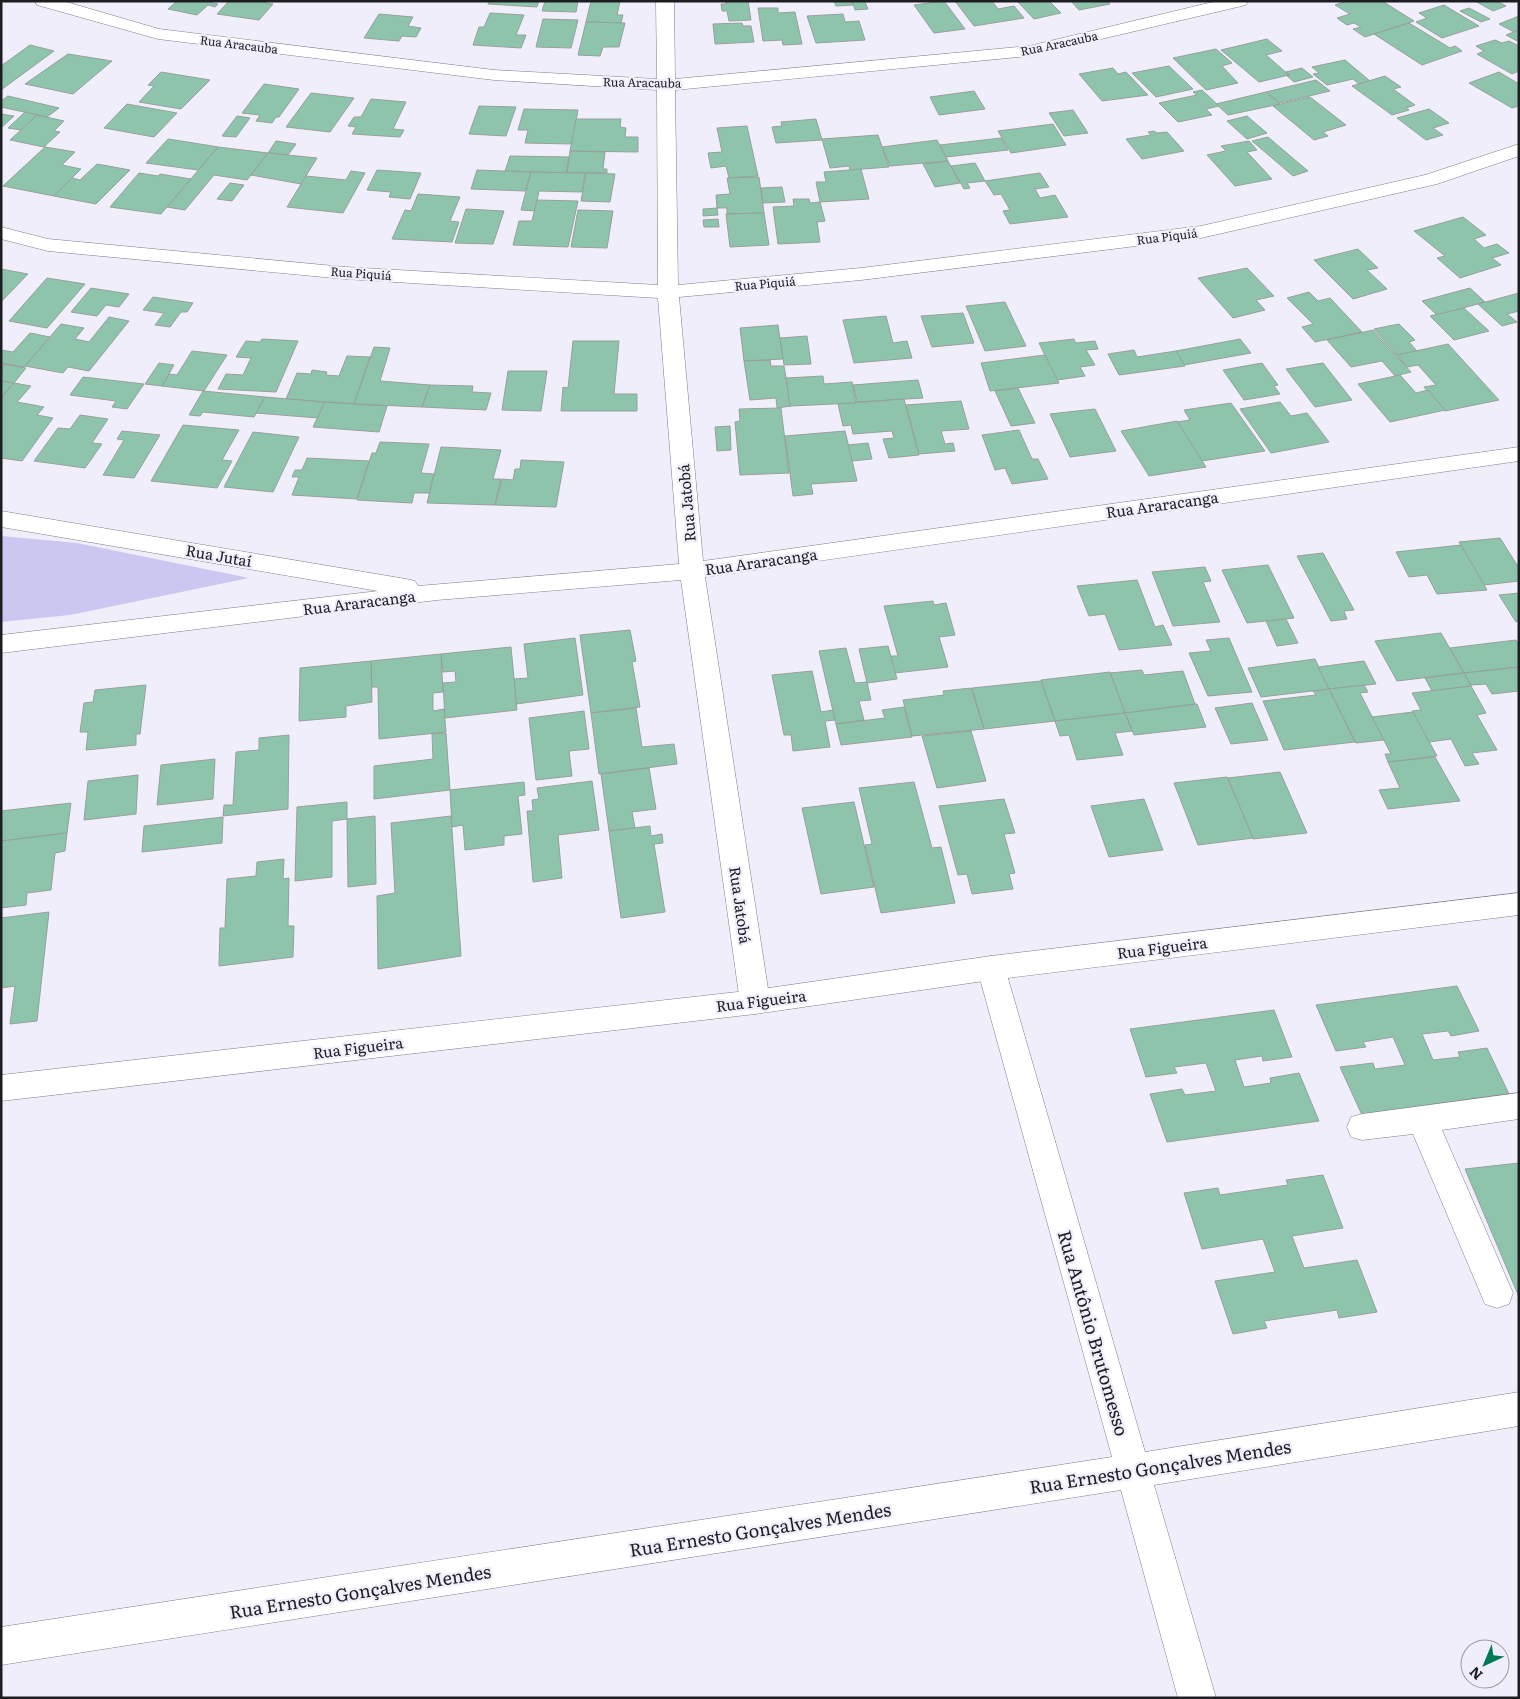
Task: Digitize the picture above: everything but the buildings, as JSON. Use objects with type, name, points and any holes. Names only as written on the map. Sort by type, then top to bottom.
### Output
[{"type":"street","name":"Rua Aracauba","points":[[43,1],[158,34],[494,75],[666,85],[1029,51],[1240,1]]},
{"type":"street","name":"Rua Jatobá","points":[[665,1],[668,292],[692,571],[755,1002]]},
{"type":"street","name":"Rua Piquiá","points":[[1,233],[48,245],[346,273],[668,292],[861,274],[1201,232],[1430,180],[1519,150]]},
{"type":"street","name":"Rua Araracanga","points":[[1,644],[437,592],[692,571],[1519,454]]},
{"type":"street","name":"Rua Jutaí","points":[[1,519],[437,592]]},
{"type":"street","name":"Rua Figueira","points":[[1,1088],[755,1002],[991,968],[1519,904]]},
{"type":"street","name":"Rua Antônio Brutomesso","points":[[991,968],[1197,1698]]},
{"type":"street","points":[[1362,1127],[1519,1106]]},
{"type":"street","points":[[1422,1119],[1497,1293]]},
{"type":"street","name":"Rua Ernesto Gonçalves Mendes","points":[[1,1646],[1133,1471],[1519,1408]]},
{"type":"shaded area","points":[[1,536],[77,543],[249,578],[70,615],[1,622]]}]
